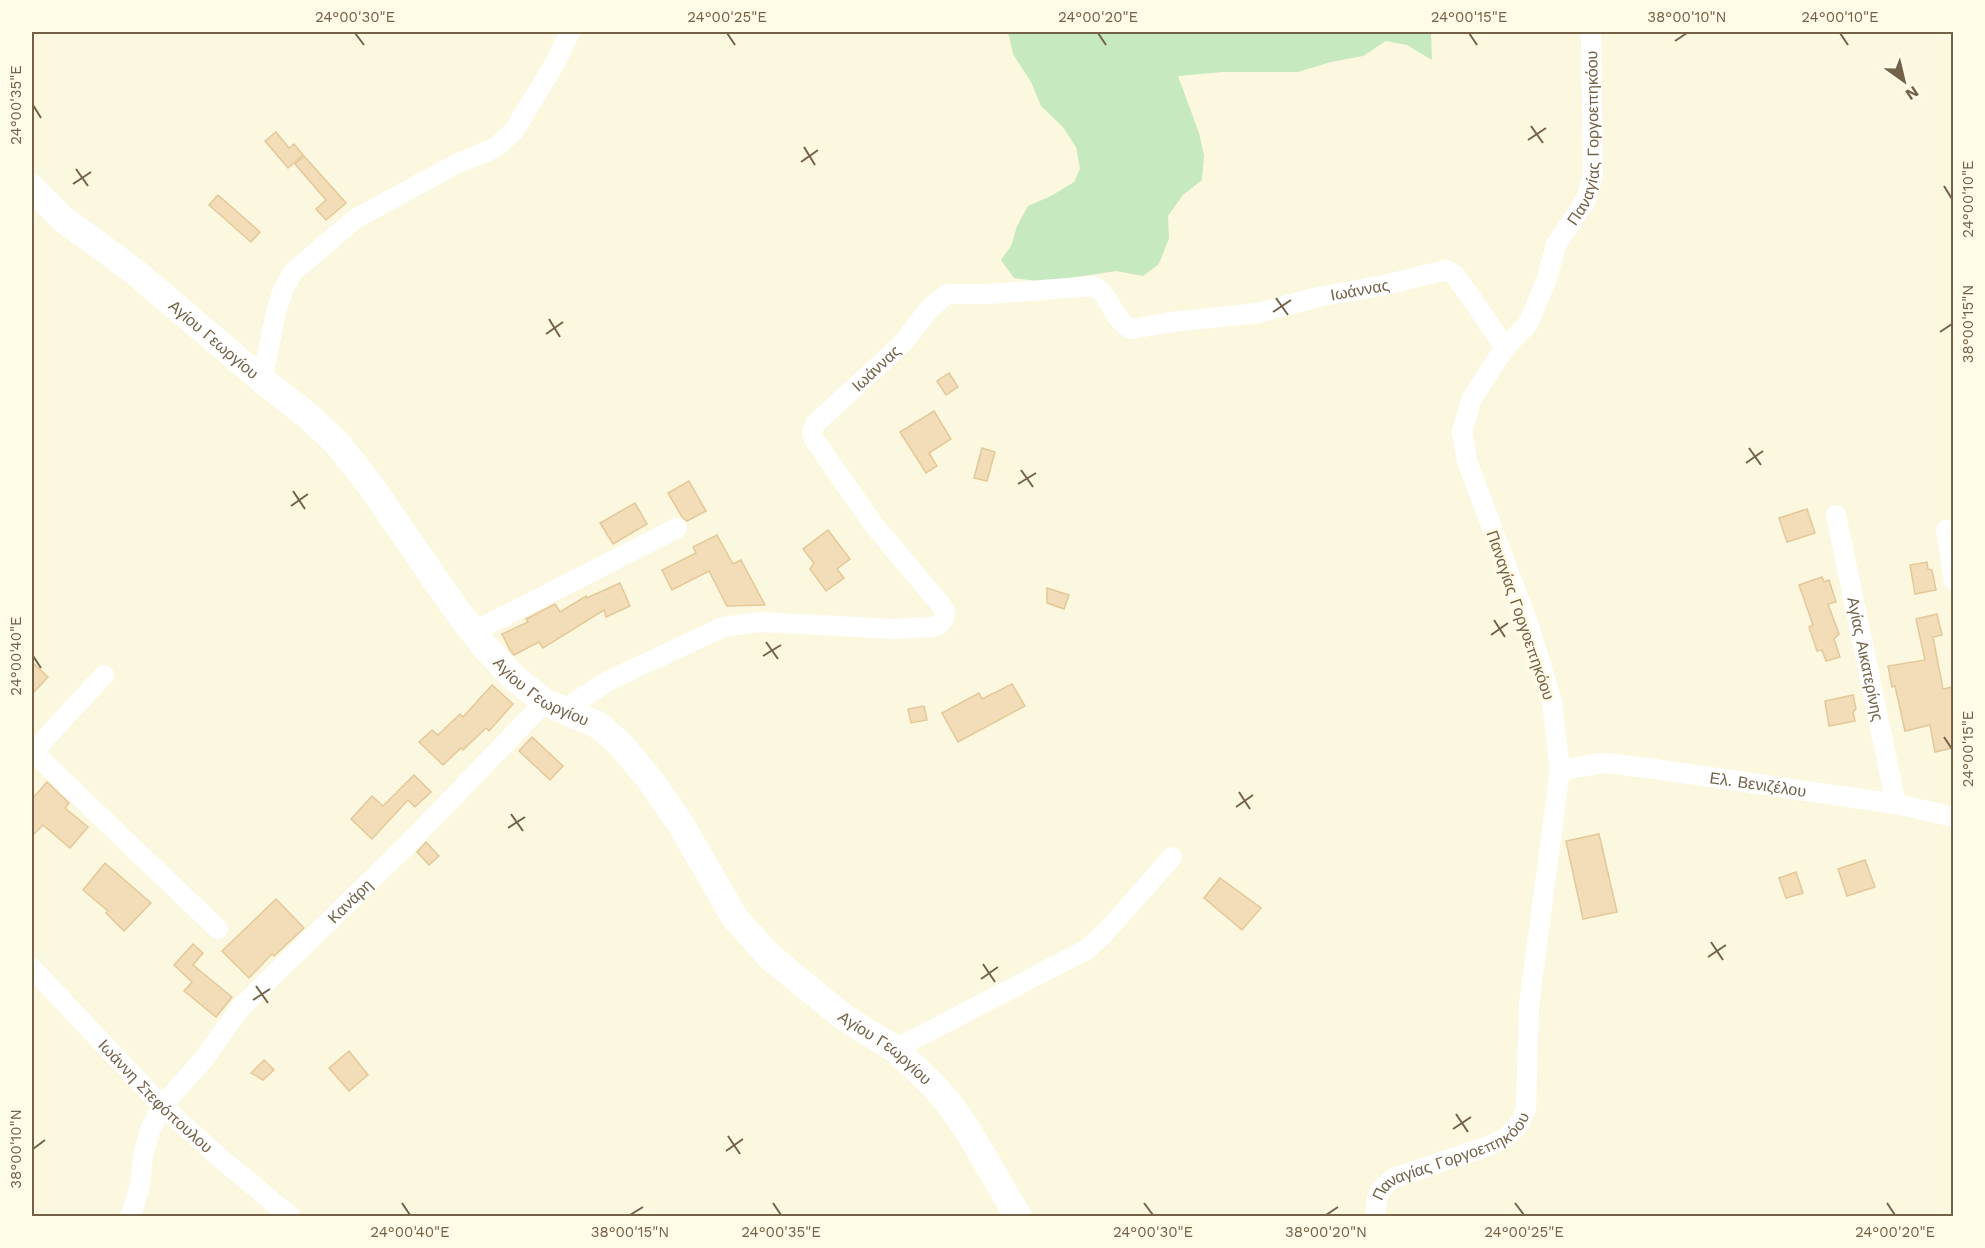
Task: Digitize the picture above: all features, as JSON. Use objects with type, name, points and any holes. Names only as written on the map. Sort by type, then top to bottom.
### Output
[{"type":"street","points":[[262,380],[276,312],[292,272],[355,219],[456,164],[495,148],[513,132],[554,65],[570,32]]},
{"type":"street","name":"Παναγίας Γοργοεπηκόου","points":[[1376,1216],[1375,1204],[1382,1187],[1394,1178],[1498,1142],[1507,1137],[1519,1124],[1526,1110],[1529,1005],[1560,770],[1552,702],[1529,626],[1467,461],[1462,432],[1471,400],[1505,347],[1528,324],[1546,281],[1556,245],[1586,200],[1593,175],[1592,32]]},
{"type":"street","name":"Αγίου Γεωργίου","points":[[32,188],[63,219],[134,271],[262,380],[307,415],[336,442],[368,482],[473,632],[514,678],[555,705],[598,725],[620,744],[648,777],[680,824],[735,918],[770,957],[845,1018],[895,1049],[934,1086],[951,1106],[1018,1216]]},
{"type":"street","name":"Ιωάννας","points":[[555,705],[723,627],[761,622],[893,629],[934,627],[940,624],[945,612],[942,606],[873,524],[814,439],[812,431],[816,423],[902,344],[930,308],[946,294],[990,294],[1093,286],[1101,292],[1123,324],[1132,329],[1172,322],[1258,313],[1318,297],[1385,285],[1446,270],[1455,275],[1505,347]]},
{"type":"street","name":"Αγίας Αικατερίνης","points":[[1836,515],[1896,804]]},
{"type":"street","points":[[473,632],[677,528]]},
{"type":"street","points":[[1946,530],[1953,581]]},
{"type":"street","points":[[104,675],[32,752],[218,929]]},
{"type":"street","name":"Κανάρη","points":[[131,1216],[140,1185],[143,1156],[150,1130],[162,1106],[203,1060],[241,1007],[555,705]]},
{"type":"street","name":"Ελ. Βενιζέλου","points":[[1560,770],[1605,763],[1726,778],[1896,804],[1953,817]]},
{"type":"street","points":[[895,1049],[1086,950],[1104,934],[1172,857]]},
{"type":"street","name":"Ιωάννη Στεφόπουλου","points":[[32,968],[162,1106],[290,1216]]},
{"type":"green space","points":[[1008,32],[1431,32],[1432,60],[1407,45],[1386,41],[1363,56],[1331,62],[1298,72],[1223,72],[1178,76],[1199,133],[1204,155],[1202,180],[1183,195],[1168,216],[1169,238],[1159,264],[1143,276],[1116,271],[1043,282],[1014,278],[1001,260],[1011,246],[1017,226],[1028,206],[1074,182],[1080,169],[1076,147],[1063,127],[1041,106],[1031,82],[1013,54]]},
{"type":"building","points":[[276,132],[289,148],[294,144],[303,155],[288,168],[265,141]]},
{"type":"building","points":[[304,156],[346,203],[326,220],[316,209],[326,200],[295,164]]},
{"type":"building","points":[[218,195],[260,232],[251,242],[209,205]]},
{"type":"building","points":[[949,373],[958,387],[946,395],[937,381]]},
{"type":"building","points":[[934,411],[951,439],[929,453],[937,466],[926,473],[900,432]]},
{"type":"building","points":[[982,448],[995,452],[987,481],[974,478]]},
{"type":"building","points":[[689,481],[706,511],[687,521],[682,517],[668,493]]},
{"type":"building","points":[[635,503],[647,524],[613,544],[600,523]]},
{"type":"building","points":[[1807,509],[1815,533],[1787,542],[1779,518]]},
{"type":"building","points":[[828,530],[850,559],[837,569],[844,578],[826,591],[810,569],[814,563],[803,549]]},
{"type":"building","points":[[717,535],[733,564],[741,560],[765,605],[727,606],[709,571],[672,590],[662,570],[696,553],[693,547]]},
{"type":"building","points":[[1927,562],[1928,569],[1932,570],[1936,590],[1915,594],[1910,565]]},
{"type":"building","points":[[1822,577],[1824,582],[1829,580],[1836,602],[1828,604],[1839,634],[1834,639],[1840,657],[1826,661],[1822,650],[1817,651],[1809,627],[1813,625],[1799,585]]},
{"type":"building","points":[[620,583],[630,606],[606,617],[604,610],[543,648],[539,642],[514,655],[510,650],[502,634],[528,622],[526,619],[555,604],[560,612],[586,596],[587,598]]},
{"type":"building","points":[[1047,588],[1069,595],[1064,609],[1047,603]]},
{"type":"building","points":[[1937,614],[1942,635],[1933,637],[1943,689],[1953,687],[1953,748],[1935,752],[1930,725],[1905,731],[1888,666],[1925,660],[1916,619]]},
{"type":"building","points":[[32,662],[48,677],[32,694]]},
{"type":"building","points":[[1012,684],[1025,706],[958,742],[942,713],[979,693],[982,699]]},
{"type":"building","points":[[492,685],[513,704],[489,731],[486,728],[443,765],[419,742],[432,730],[438,735],[460,714],[463,717]]},
{"type":"building","points":[[1853,695],[1856,709],[1853,712],[1855,721],[1829,726],[1825,701]]},
{"type":"building","points":[[924,706],[927,720],[911,723],[908,709]]},
{"type":"building","points":[[532,737],[563,766],[550,780],[519,751]]},
{"type":"building","points":[[414,775],[431,792],[415,807],[408,800],[372,839],[351,819],[372,796],[383,806]]},
{"type":"building","points":[[47,782],[69,803],[65,808],[88,827],[70,848],[43,825],[32,836],[32,799]]},
{"type":"building","points":[[1599,834],[1617,912],[1583,919],[1566,841]]},
{"type":"building","points":[[426,842],[439,856],[429,865],[417,852]]},
{"type":"building","points":[[1865,860],[1875,887],[1847,896],[1838,869]]},
{"type":"building","points":[[105,863],[151,903],[124,931],[106,913],[108,911],[83,890]]},
{"type":"building","points":[[1796,872],[1803,893],[1786,898],[1779,878]]},
{"type":"building","points":[[1220,878],[1261,908],[1242,930],[1204,898]]},
{"type":"building","points":[[276,899],[304,928],[274,956],[272,954],[249,978],[222,951]]},
{"type":"building","points":[[193,944],[203,953],[193,965],[232,997],[216,1017],[184,991],[192,982],[174,965]]},
{"type":"building","points":[[349,1051],[368,1075],[349,1091],[329,1068]]},
{"type":"building","points":[[264,1060],[274,1070],[263,1080],[251,1073]]}]
